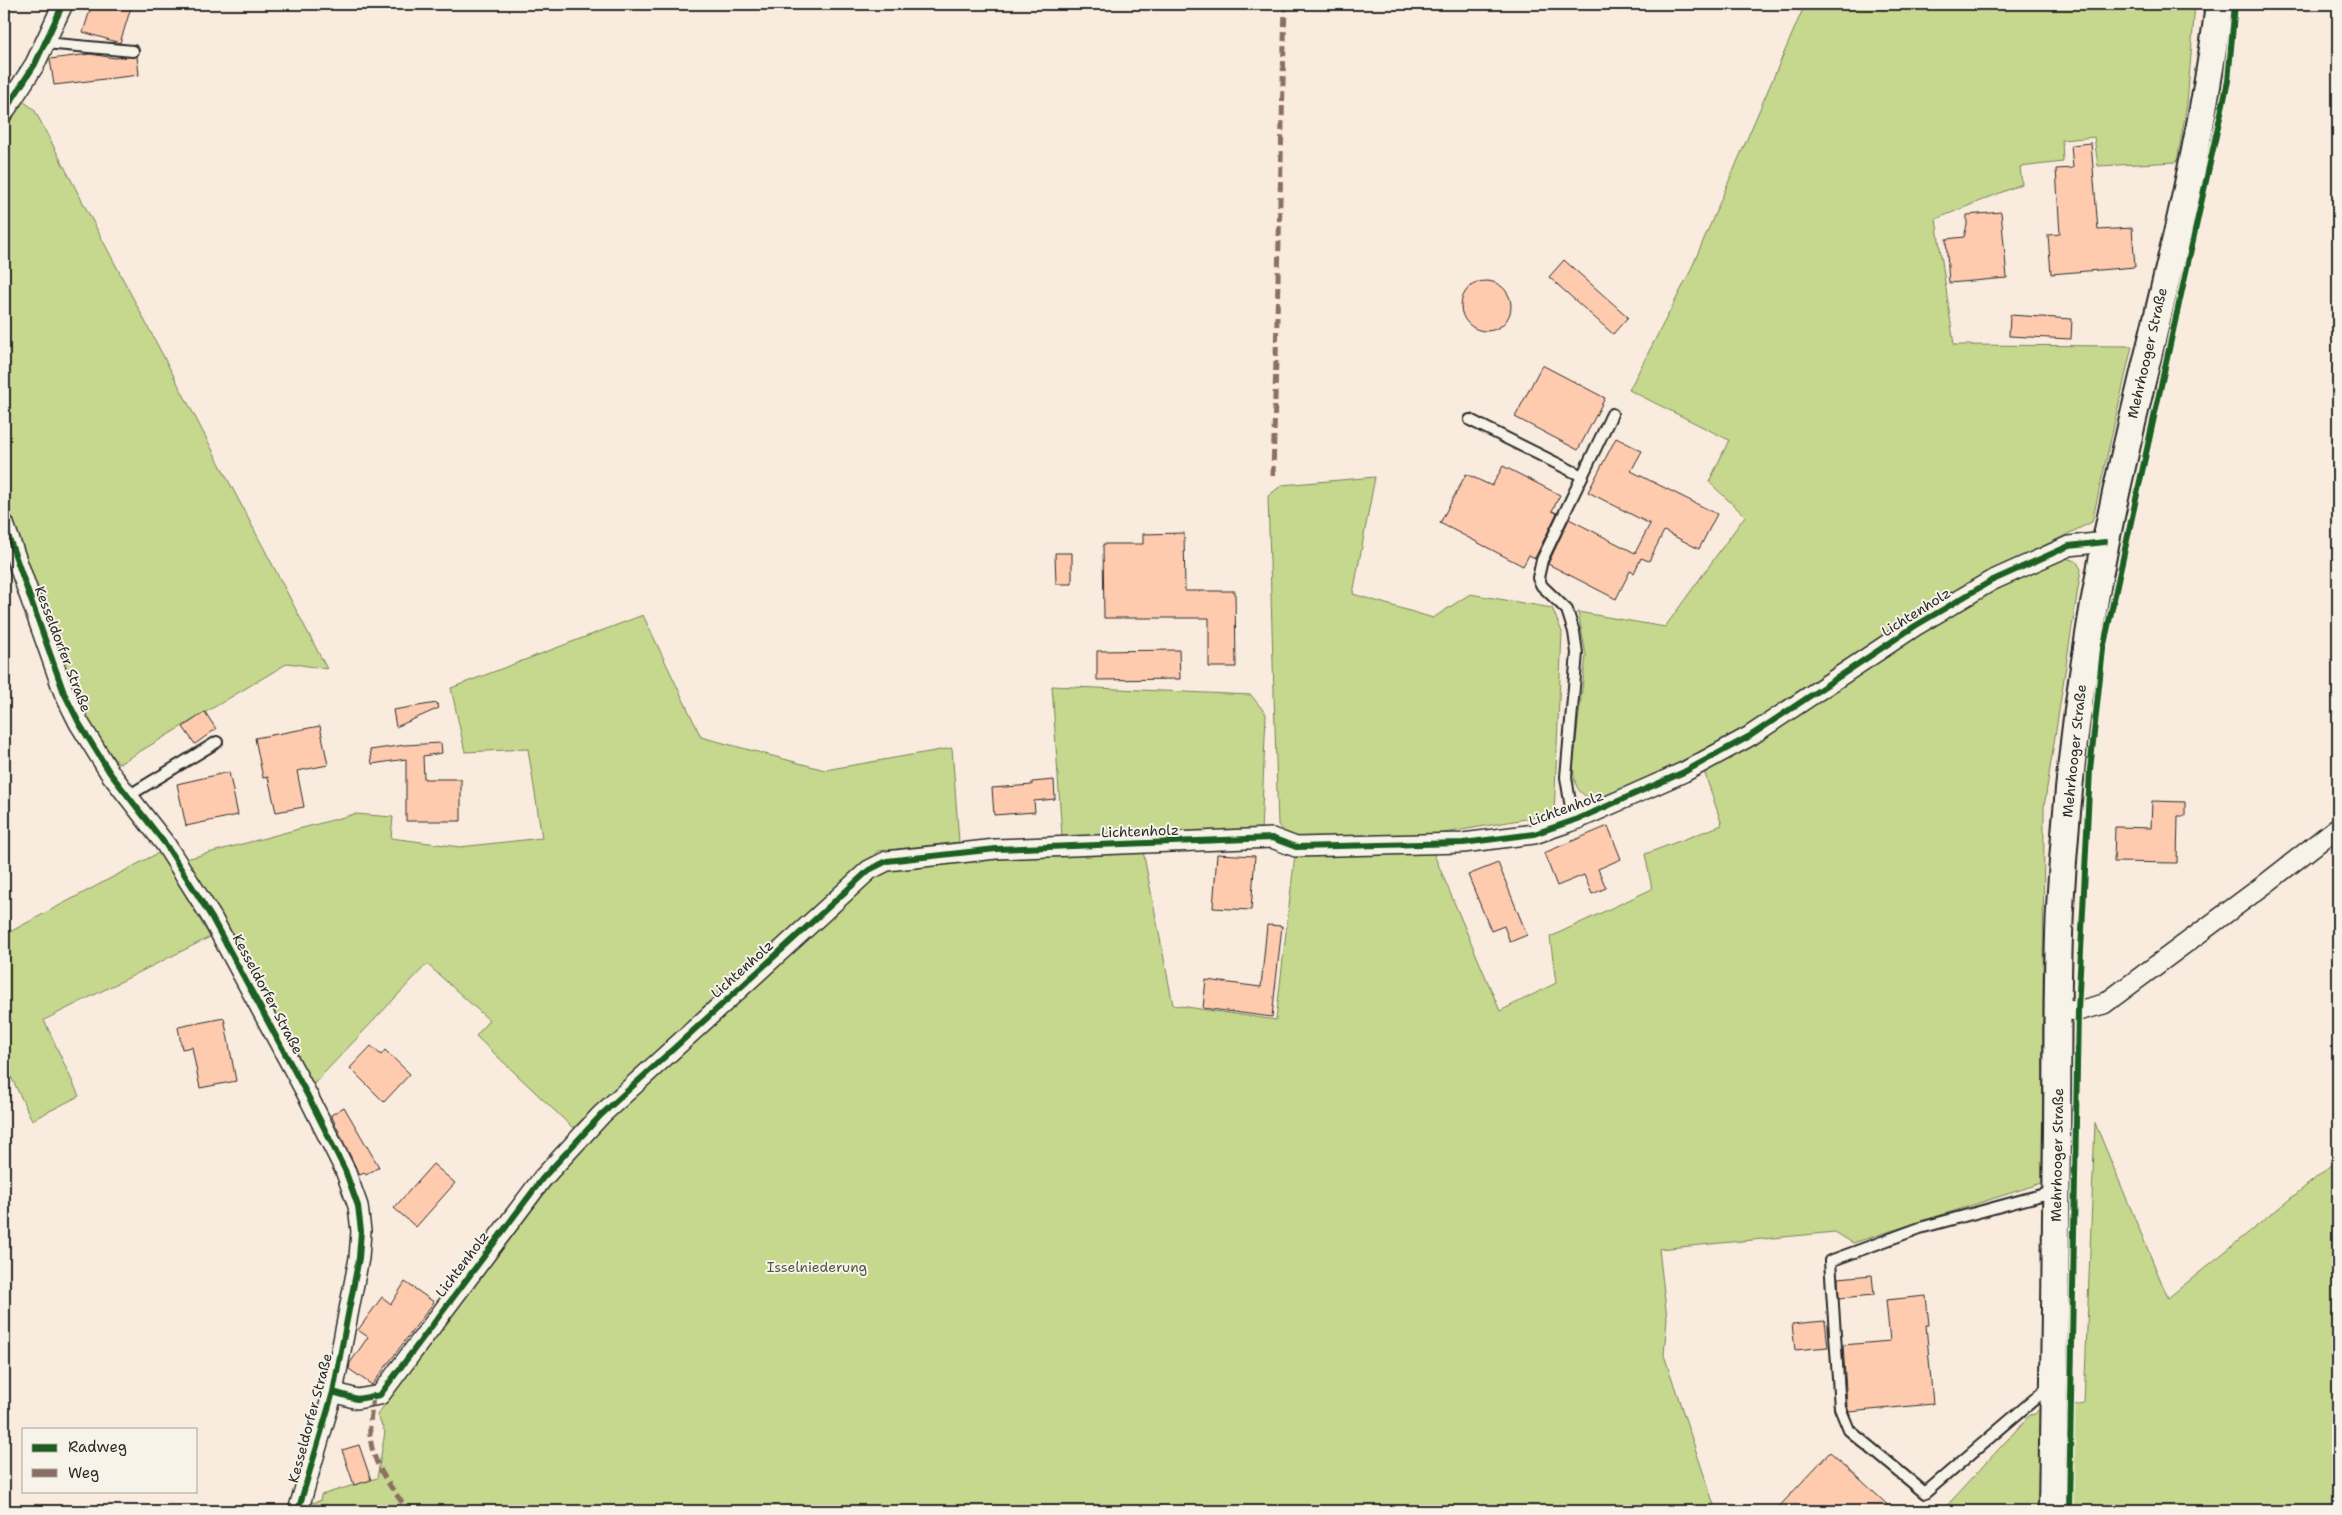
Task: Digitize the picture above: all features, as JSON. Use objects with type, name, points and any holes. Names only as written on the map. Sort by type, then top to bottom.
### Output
[{"type":"main road","name":"Mehrhooger Straße","points":[[2052,1511],[2058,1008],[2061,894],[2070,775],[2086,648],[2105,542],[2122,459],[2191,165],[2211,68],[2219,4]]},
{"type":"street","points":[[4,112],[35,64],[63,4]]},
{"type":"street","name":"Kesseldorfer Straße","points":[[4,524],[64,693],[79,723],[110,773],[166,845],[212,918],[308,1096],[344,1170],[358,1206],[362,1231],[359,1258],[333,1392],[298,1511]]},
{"type":"street","name":"Lichtenholz","points":[[333,1392],[357,1399],[380,1395],[542,1179],[601,1115],[869,870],[887,861],[996,848],[1272,838],[1296,847],[1463,843],[1534,834],[1578,819],[1684,772],[1750,736],[1915,626],[1991,581],[2069,546],[2105,542]]},
{"type":"street","points":[[2058,1008],[2078,1011],[2104,1004],[2264,885],[2338,827]]},
{"type":"lane","points":[[45,43],[133,51]]},
{"type":"lane","points":[[1578,819],[1570,802],[1566,777],[1577,652],[1574,632],[1568,610],[1542,586],[1538,578],[1542,560],[1612,414]]},
{"type":"lane","points":[[1470,420],[1582,476]]},
{"type":"lane","points":[[128,796],[217,742]]},
{"type":"lane","points":[[2054,1383],[1925,1493],[1849,1430],[1840,1408],[1830,1261],[1920,1228],[2056,1191]]},
{"type":"green space","points":[[1805,4],[2195,4],[2187,104],[2177,162],[2098,166],[2094,137],[2062,140],[2063,162],[2020,167],[2022,184],[1936,219],[1954,345],[2132,346],[2092,522],[2021,557],[1898,627],[1750,728],[1599,801],[1586,796],[1578,790],[1573,766],[1586,655],[1578,612],[1665,627],[1745,516],[1709,482],[1729,440],[1629,390],[1689,274]]},
{"type":"green space","points":[[21,100],[34,109],[327,669],[288,663],[119,764],[93,734],[71,692],[4,500],[4,118]]},
{"type":"green space","points":[[1375,477],[1353,594],[1433,618],[1470,594],[1552,608],[1562,632],[1554,814],[1439,834],[1289,838],[1278,825],[1268,496],[1282,485]]},
{"type":"green space","name":"Isselniederung","points":[[2065,558],[2076,561],[2081,569],[2044,807],[2042,1183],[1853,1243],[1835,1232],[1659,1249],[1667,1318],[1664,1355],[1716,1511],[308,1511],[311,1503],[320,1501],[321,1495],[377,1478],[385,1432],[377,1415],[571,1159],[677,1054],[882,871],[1026,853],[1143,851],[1173,1005],[1276,1020],[1295,854],[1432,850],[1500,1011],[1556,983],[1550,937],[1652,889],[1645,854],[1722,825],[1704,771],[1945,618],[2040,566]]},
{"type":"green space","points":[[643,615],[701,737],[825,770],[952,748],[959,842],[878,851],[573,1128],[476,1036],[489,1020],[427,964],[309,1089],[186,859],[355,814],[393,817],[391,838],[460,847],[542,838],[528,749],[465,752],[451,688]]},
{"type":"green space","points":[[1052,686],[1251,695],[1266,714],[1261,833],[1062,837]]},
{"type":"green space","points":[[160,852],[210,937],[44,1020],[79,1096],[32,1120],[4,1062],[4,935]]},
{"type":"green space","points":[[2095,1123],[2168,1298],[2338,1160],[2338,1511],[1942,1511],[2030,1415],[2035,1414],[2040,1408],[2040,1413],[2084,1404]]},
{"type":"building","points":[[92,4],[132,4],[120,43],[83,32]]},
{"type":"building","points":[[90,54],[115,58],[137,56],[139,75],[54,85],[50,59]]},
{"type":"building","points":[[2091,143],[2098,230],[2132,228],[2135,267],[2051,274],[2048,235],[2060,234],[2056,169],[2073,168],[2071,145]]},
{"type":"building","points":[[2001,212],[2007,278],[1949,283],[1946,239],[1964,237],[1967,215]]},
{"type":"building","points":[[1564,260],[1628,317],[1613,334],[1549,277]]},
{"type":"building","points":[[1491,281],[1504,288],[1510,296],[1510,316],[1504,324],[1496,330],[1481,331],[1468,324],[1462,316],[1461,301],[1468,288],[1476,282]]},
{"type":"building","points":[[2010,315],[2072,319],[2071,339],[2009,336]]},
{"type":"building","points":[[1542,365],[1605,398],[1578,450],[1515,417]]},
{"type":"building","points":[[1616,438],[1642,451],[1631,471],[1717,514],[1699,549],[1664,531],[1649,561],[1641,558],[1634,573],[1630,571],[1616,599],[1548,564],[1569,519],[1635,553],[1650,524],[1588,492]]},
{"type":"building","points":[[1503,466],[1560,495],[1552,511],[1557,513],[1535,558],[1529,555],[1523,566],[1440,523],[1466,474],[1492,486]]},
{"type":"building","points":[[1184,533],[1185,591],[1235,591],[1236,667],[1209,667],[1209,618],[1104,618],[1103,544],[1143,544],[1143,534]]},
{"type":"building","points":[[1055,553],[1072,553],[1072,584],[1056,584]]},
{"type":"building","points":[[1179,650],[1180,679],[1097,680],[1097,651]]},
{"type":"building","points":[[437,703],[439,708],[396,727],[393,710]]},
{"type":"building","points":[[205,712],[216,729],[195,744],[183,727]]},
{"type":"building","points":[[320,726],[328,765],[297,771],[304,807],[276,812],[268,777],[263,778],[255,738]]},
{"type":"building","points":[[441,743],[442,753],[423,756],[424,779],[461,779],[461,821],[406,821],[406,759],[372,764],[370,750],[405,745]]},
{"type":"building","points":[[229,772],[238,815],[186,826],[177,784]]},
{"type":"building","points":[[1054,780],[1055,799],[1034,801],[1035,812],[994,815],[992,788],[1032,785],[1032,782]]},
{"type":"building","points":[[2152,801],[2185,802],[2185,816],[2178,816],[2177,863],[2114,862],[2115,827],[2151,828]]},
{"type":"building","points":[[1608,826],[1621,859],[1598,869],[1606,888],[1592,894],[1584,875],[1557,886],[1544,853]]},
{"type":"building","points":[[1217,854],[1255,856],[1251,910],[1213,908]]},
{"type":"building","points":[[1498,863],[1527,935],[1510,942],[1504,926],[1491,931],[1468,875]]},
{"type":"building","points":[[1267,925],[1282,926],[1272,1017],[1203,1008],[1206,980],[1261,987]]},
{"type":"building","points":[[224,1018],[236,1081],[200,1088],[192,1047],[182,1049],[178,1027]]},
{"type":"building","points":[[371,1046],[381,1055],[385,1050],[410,1074],[384,1102],[350,1068]]},
{"type":"building","points":[[344,1107],[379,1167],[366,1175],[364,1173],[360,1175],[357,1170],[331,1115]]},
{"type":"building","points":[[433,1164],[455,1183],[416,1227],[394,1208]]},
{"type":"building","points":[[1872,1275],[1874,1295],[1839,1298],[1838,1278]]},
{"type":"building","points":[[405,1282],[434,1302],[372,1385],[349,1369],[350,1363],[368,1337],[358,1330],[382,1297],[391,1304]]},
{"type":"building","points":[[1926,1296],[1929,1325],[1926,1325],[1933,1404],[1849,1412],[1843,1345],[1890,1341],[1886,1300]]},
{"type":"building","points":[[1825,1321],[1828,1347],[1795,1350],[1792,1324]]},
{"type":"building","points":[[359,1445],[371,1480],[354,1485],[342,1450]]},
{"type":"building","points":[[1830,1452],[1845,1465],[1894,1511],[1775,1511]]},
{"type":"marked path","points":[[1273,476],[1285,4]]},
{"type":"marked path","points":[[373,1396],[370,1430],[375,1456],[384,1476],[409,1511]]},
{"type":"cycle path","points":[[4,112],[35,64],[63,4]]},
{"type":"cycle path","points":[[2069,1511],[2078,1011],[2090,770],[2103,649],[2228,81],[2235,4]]},
{"type":"cycle path","points":[[4,524],[64,693],[79,723],[110,773],[166,845],[212,918],[308,1096],[345,1170],[358,1206],[361,1231],[359,1258],[333,1392],[298,1511]]},
{"type":"cycle path","points":[[333,1392],[357,1399],[380,1395],[542,1179],[601,1115],[869,870],[887,861],[996,849],[1272,838],[1296,847],[1463,843],[1534,834],[1578,819],[1684,772],[1750,736],[1915,626],[1991,581],[2069,546],[2105,542]]}]
